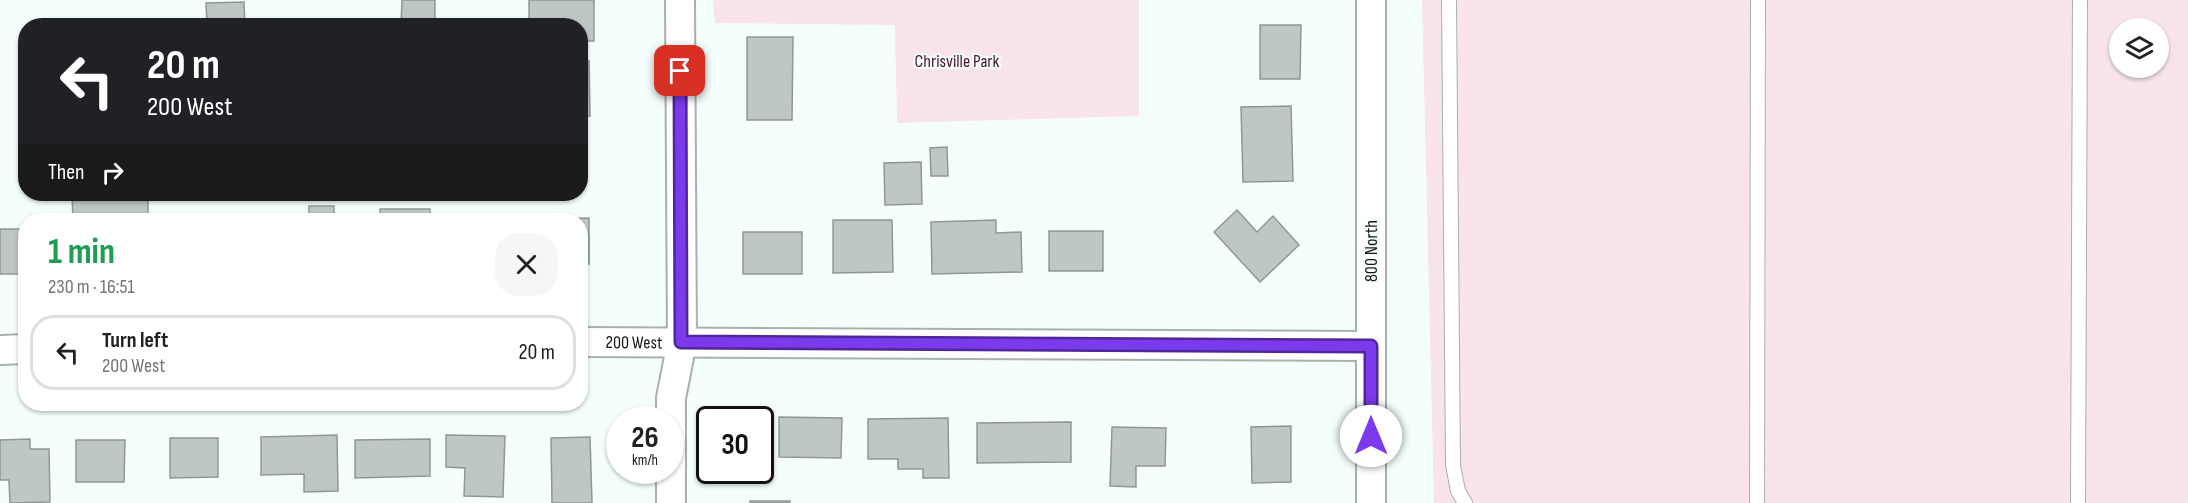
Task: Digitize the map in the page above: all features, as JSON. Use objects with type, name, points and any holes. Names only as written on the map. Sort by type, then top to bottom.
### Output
[{"type":"street","points":[[671,503],[671,398],[681,342],[680,0]]},
{"type":"street","name":"800 North","points":[[1371,0],[1371,503]]},
{"type":"street","name":"200 West","points":[[588,342],[1371,346]]},
{"type":"street","points":[[0,350],[18,349]]},
{"type":"lane","points":[[1449,0],[1453,465],[1458,491],[1465,503]]},
{"type":"lane","points":[[1756,503],[1758,0]]},
{"type":"lane","points":[[2078,503],[2080,0]]},
{"type":"green space","name":"Chrisville Park","points":[[713,0],[1139,0],[1139,116],[897,123],[895,25],[715,23]]},
{"type":"green space","points":[[1422,0],[2188,0],[2188,503],[1434,503]]},
{"type":"building","points":[[402,0],[435,0],[435,18],[401,18]]},
{"type":"building","points":[[529,0],[594,0],[594,41],[588,41],[588,18],[529,18]]},
{"type":"building","points":[[244,2],[245,18],[207,18],[206,3]]},
{"type":"building","points":[[1260,25],[1301,25],[1300,79],[1260,79]]},
{"type":"building","points":[[747,37],[793,37],[792,120],[747,120]]},
{"type":"building","points":[[588,61],[589,61],[590,116],[588,116]]},
{"type":"building","points":[[1291,106],[1293,181],[1243,182],[1241,107]]},
{"type":"building","points":[[947,147],[948,176],[931,176],[930,148]]},
{"type":"building","points":[[921,162],[922,204],[885,205],[884,163]]},
{"type":"building","points":[[72,201],[148,201],[148,213],[73,213]]},
{"type":"building","points":[[309,206],[334,206],[334,213],[309,213]]},
{"type":"building","points":[[380,209],[430,209],[430,213],[380,213]]},
{"type":"building","points":[[1237,210],[1257,232],[1273,216],[1299,245],[1260,282],[1214,232]]},
{"type":"building","points":[[588,218],[589,218],[588,264]]},
{"type":"building","points":[[833,220],[892,220],[893,272],[833,273]]},
{"type":"building","points":[[996,220],[996,233],[1021,232],[1022,272],[932,274],[931,222]]},
{"type":"building","points":[[0,229],[18,229],[18,274],[0,274]]},
{"type":"building","points":[[1049,231],[1103,231],[1103,271],[1049,271]]},
{"type":"building","points":[[743,232],[802,232],[802,274],[743,274]]},
{"type":"building","points":[[779,417],[842,418],[841,458],[779,457]]},
{"type":"building","points":[[948,418],[949,478],[923,478],[923,469],[898,469],[898,459],[868,459],[868,419]]},
{"type":"building","points":[[1071,422],[1071,462],[977,463],[977,423]]},
{"type":"building","points":[[1291,426],[1291,482],[1252,483],[1251,427]]},
{"type":"building","points":[[1112,427],[1166,428],[1165,466],[1136,466],[1136,487],[1110,486]]},
{"type":"building","points":[[337,435],[338,491],[304,492],[304,474],[261,475],[261,437]]},
{"type":"building","points":[[446,435],[505,436],[503,497],[464,496],[465,468],[446,467]]},
{"type":"building","points":[[590,437],[592,503],[552,503],[551,438]]},
{"type":"building","points":[[170,438],[218,438],[218,477],[170,478]]},
{"type":"building","points":[[30,439],[30,449],[49,449],[50,502],[10,503],[9,480],[0,480],[0,440]]},
{"type":"building","points":[[430,439],[430,476],[355,478],[355,440]]},
{"type":"building","points":[[76,440],[125,440],[124,482],[76,482]]},
{"type":"building","points":[[750,501],[790,501],[790,503],[750,503]]},
{"type":"route","points":[[680,71],[681,342],[1371,346],[1371,436]]}]
